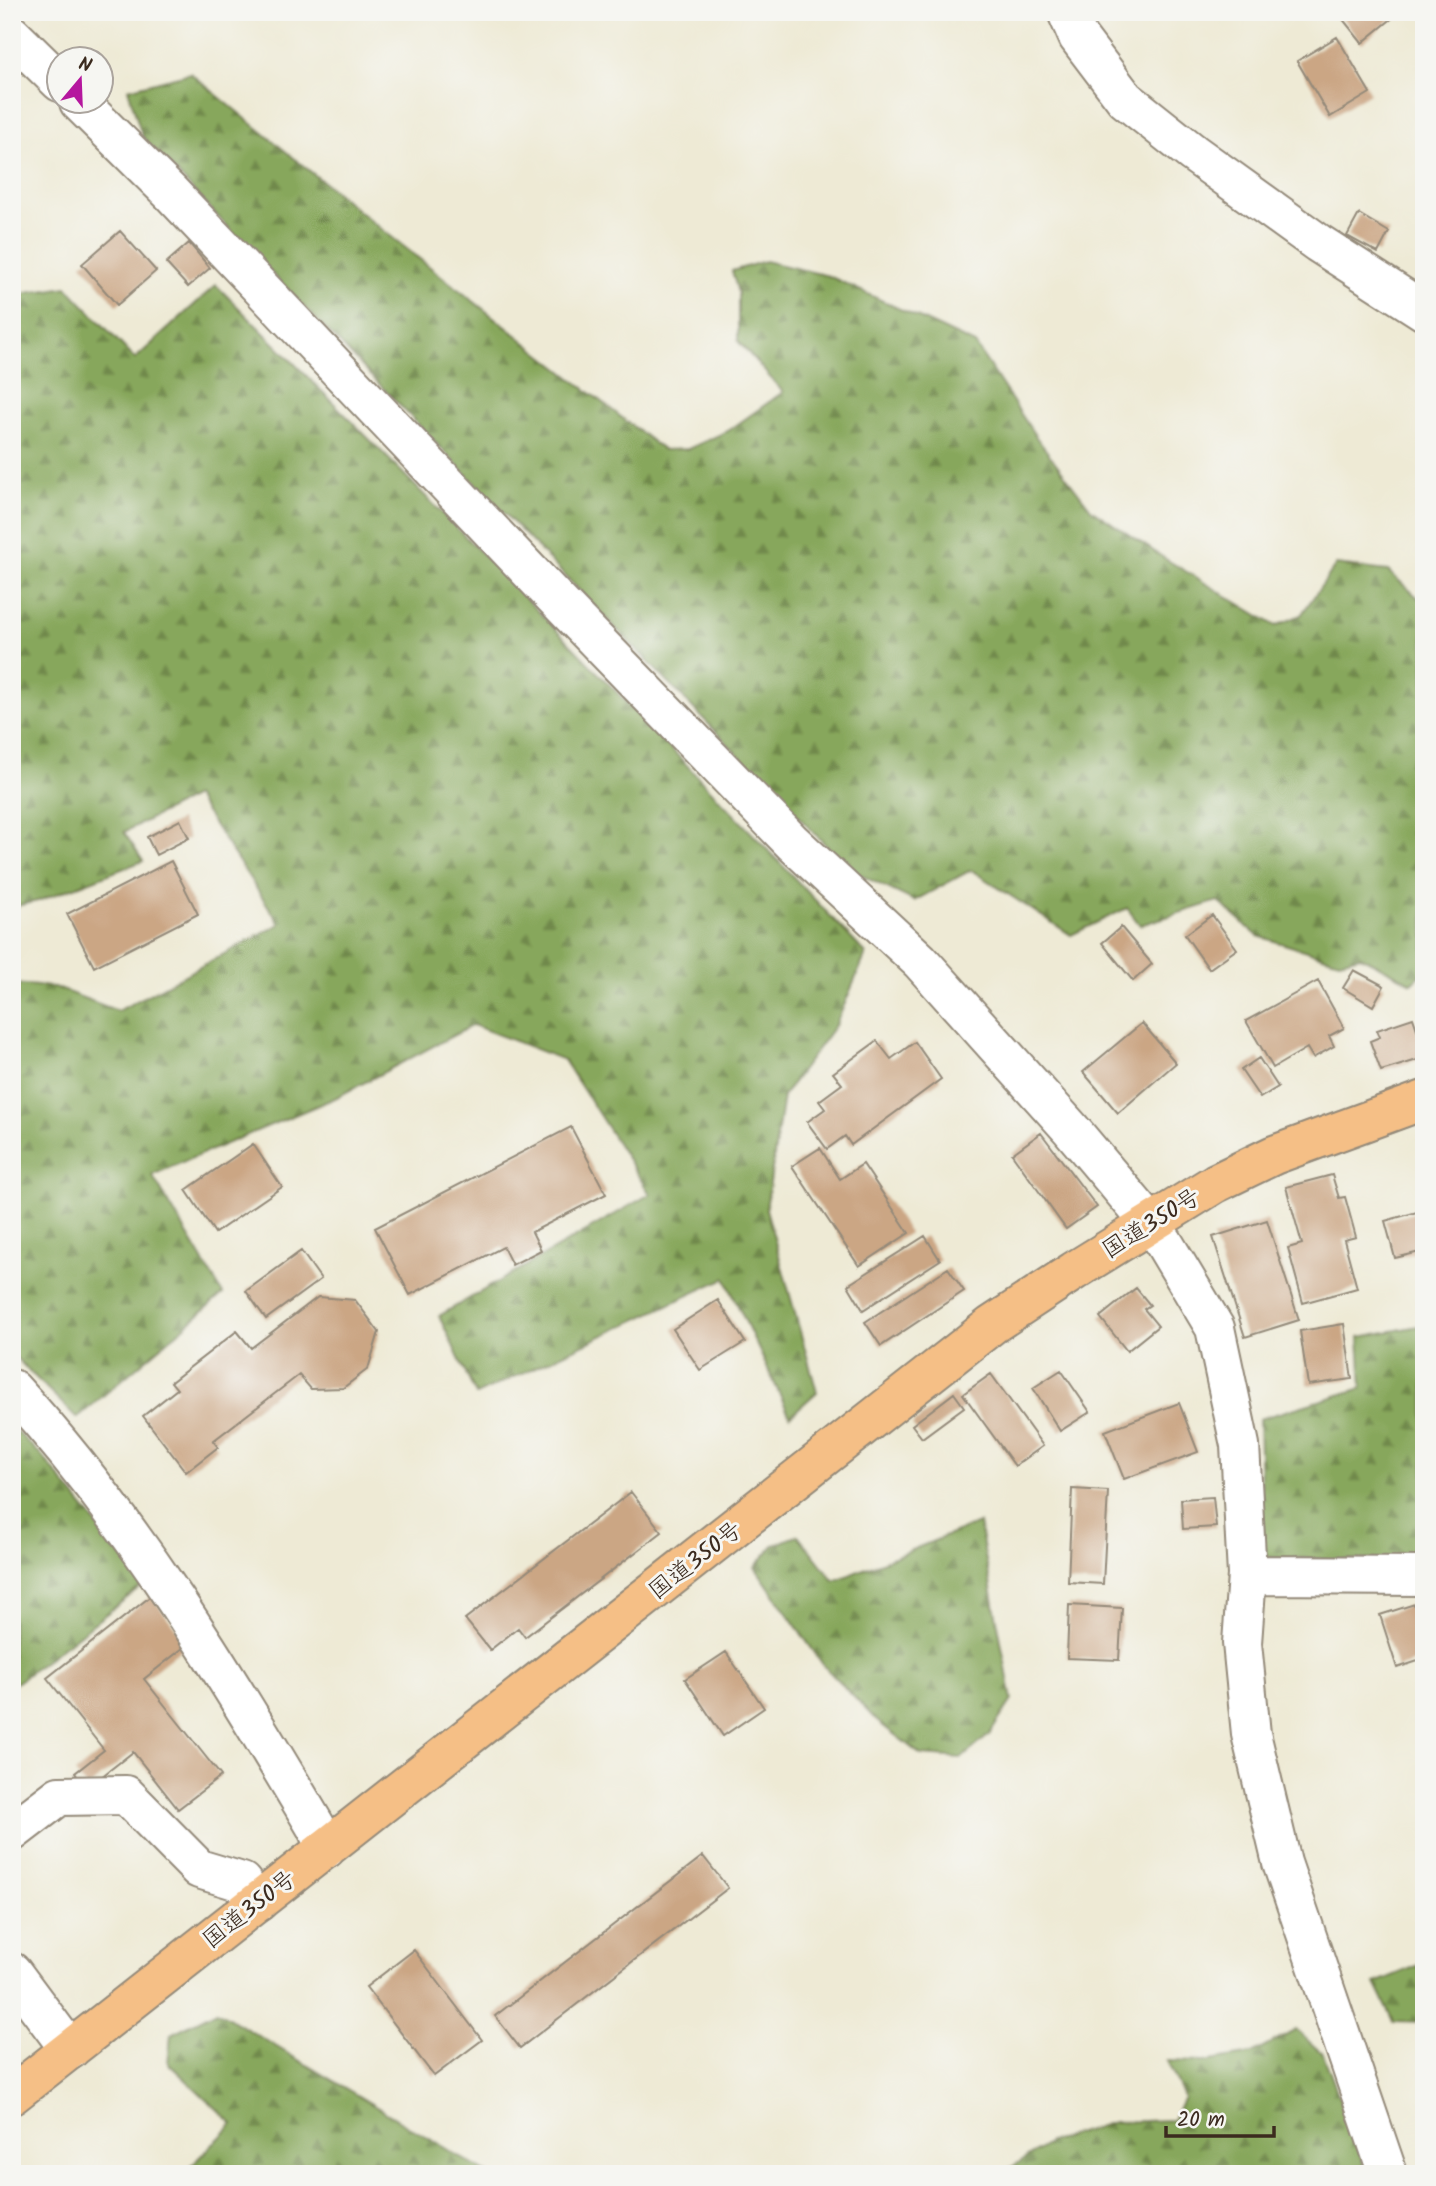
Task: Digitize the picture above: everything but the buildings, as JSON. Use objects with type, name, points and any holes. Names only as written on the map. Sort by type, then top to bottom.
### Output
[{"type":"highway","name":"国道350号","points":[[12,2095],[992,1325],[1216,1183],[1274,1155],[1424,1100]]},
{"type":"street","points":[[1066,12],[1078,37],[1125,99],[1318,243],[1424,311]]},
{"type":"street","points":[[12,35],[46,68]]},
{"type":"street","points":[[93,116],[171,193],[545,588],[782,832],[920,961],[1070,1128],[1150,1223],[1214,1328],[1240,1445],[1247,1575],[1242,1643],[1251,1734],[1282,1863],[1388,2174]]},
{"type":"street","points":[[12,1389],[45,1425],[155,1567],[235,1690],[316,1826],[326,1849]]},
{"type":"street","points":[[1247,1575],[1424,1576]]},
{"type":"street","points":[[12,1832],[59,1796],[126,1794],[199,1869],[242,1882],[258,1902]]},
{"type":"street","points":[[12,1972],[70,2050]]},
{"type":"green space","points":[[190,73],[366,217],[663,450],[688,449],[728,431],[783,392],[738,341],[738,293],[732,271],[765,261],[829,276],[975,344],[1036,437],[1091,509],[1164,558],[1276,626],[1301,615],[1336,565],[1388,571],[1424,603],[1424,972],[1412,983],[1361,956],[1339,961],[1258,936],[1218,901],[1140,925],[1127,908],[1071,935],[971,870],[914,901],[850,870],[142,136],[128,89]]},
{"type":"green space","points":[[216,285],[544,617],[866,954],[836,1024],[783,1096],[766,1209],[817,1392],[790,1416],[725,1278],[476,1395],[439,1316],[650,1194],[564,1060],[473,1025],[335,1098],[152,1175],[223,1294],[77,1418],[12,1354],[12,984],[54,987],[118,1011],[280,924],[195,796],[124,832],[143,861],[38,901],[12,907],[12,295],[67,287],[135,359]]},
{"type":"green space","points":[[1424,1325],[1424,1562],[1263,1557],[1259,1419],[1362,1388],[1359,1337]]},
{"type":"green space","points":[[12,1427],[44,1458],[145,1584],[12,1686]]},
{"type":"green space","points":[[979,1523],[1012,1700],[989,1735],[962,1758],[921,1755],[877,1721],[824,1666],[755,1567],[774,1545],[798,1535],[834,1581]]},
{"type":"green space","points":[[1424,1963],[1424,2023],[1394,2022],[1375,1983]]},
{"type":"green space","points":[[217,2011],[488,2174],[184,2174],[233,2124],[168,2063],[171,2034]]},
{"type":"green space","points":[[1296,2030],[1323,2054],[1368,2174],[1001,2174],[1051,2142],[1113,2122],[1173,2120],[1184,2097],[1167,2061],[1204,2062],[1252,2054]]}]
